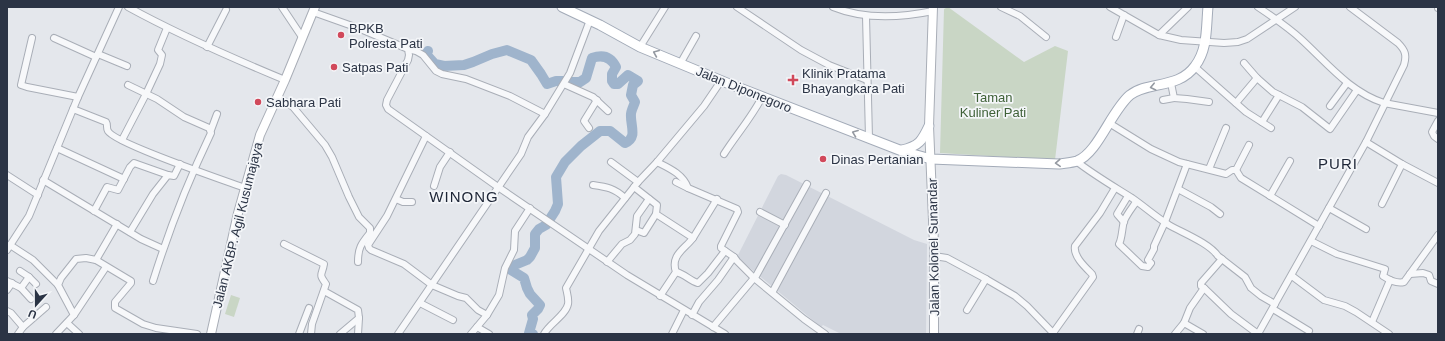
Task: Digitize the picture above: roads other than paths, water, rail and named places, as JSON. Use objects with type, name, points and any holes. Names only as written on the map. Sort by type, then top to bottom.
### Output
[{"type":"main road","name":"Jalan Diponegoro","points":[[562,7],[590,20],[640,47],[721,81],[902,150],[931,159],[1059,164],[1076,161]]},
{"type":"main road","points":[[1076,161],[1088,152],[1109,123],[1118,107],[1133,93],[1139,90],[1171,83],[1195,67],[1206,42],[1208,7]]},
{"type":"main road","name":"Jalan AKBP. Agil Kusumajaya","points":[[211,334],[225,269],[260,135],[278,98],[314,9]]},
{"type":"main road","name":"Jalan Kolonel Sunandar","points":[[933,9],[929,126],[934,256],[934,334]]},
{"type":"main road","points":[[902,150],[918,145],[924,138],[929,126]]},
{"type":"street","points":[[74,315],[58,285],[34,260],[9,248],[29,216],[78,97],[119,7]]},
{"type":"street","points":[[128,7],[207,47],[285,80]]},
{"type":"street","points":[[282,7],[302,37]]},
{"type":"street","points":[[640,47],[665,7]]},
{"type":"street","points":[[737,7],[801,50],[829,65],[867,80]]},
{"type":"street","points":[[833,7],[845,12],[866,16],[916,14],[933,9]]},
{"type":"street","points":[[1000,7],[1020,16],[1046,37]]},
{"type":"street","points":[[1110,7],[1159,35],[1181,40],[1224,43],[1238,42],[1247,39],[1278,20],[1295,7]]},
{"type":"street","points":[[1159,35],[1188,7]]},
{"type":"street","points":[[1258,7],[1278,20],[1302,40],[1328,66],[1357,90],[1377,101],[1384,103],[1438,113]]},
{"type":"street","points":[[1222,259],[1201,283],[1201,286],[1232,314],[1258,334],[1366,142],[1404,65],[1406,55],[1405,51],[1398,43],[1350,7]]},
{"type":"street","points":[[314,9],[408,50],[423,55],[436,71],[442,74],[466,78],[510,96],[545,114]]},
{"type":"street","points":[[207,47],[226,10]]},
{"type":"street","points":[[1116,37],[1124,15]]},
{"type":"street","points":[[866,16],[870,138]]},
{"type":"street","points":[[398,334],[521,154],[530,134],[564,84],[570,73],[590,20]]},
{"type":"street","points":[[122,140],[146,94],[162,58],[158,50],[167,28]]},
{"type":"street","points":[[680,64],[696,36]]},
{"type":"street","points":[[32,38],[21,85],[78,97]]},
{"type":"street","points":[[54,38],[97,56],[127,66]]},
{"type":"street","points":[[408,50],[408,60],[387,100],[386,105],[388,109],[607,262],[660,296],[725,334]]},
{"type":"street","points":[[1244,63],[1257,78],[1273,92],[1302,107],[1330,129],[1357,90]]},
{"type":"street","points":[[1195,67],[1236,104],[1271,128]]},
{"type":"street","points":[[1236,104],[1257,78]]},
{"type":"street","points":[[544,333],[566,309],[568,299],[566,288],[599,231],[636,184],[657,162],[704,106],[721,81]]},
{"type":"street","points":[[1171,83],[1174,98]]},
{"type":"street","points":[[1330,106],[1347,83]]},
{"type":"street","points":[[564,84],[593,97],[608,111]]},
{"type":"street","points":[[128,85],[156,99],[184,117],[211,130]]},
{"type":"street","points":[[1262,122],[1279,95]]},
{"type":"street","points":[[724,154],[736,134],[755,111],[762,97]]},
{"type":"street","points":[[278,98],[293,107],[325,145],[332,157],[349,197],[360,217],[370,228],[370,233],[360,245],[358,262]]},
{"type":"street","points":[[1163,100],[1174,98],[1208,102]]},
{"type":"street","points":[[589,128],[584,121],[596,100]]},
{"type":"street","points":[[73,109],[106,122],[108,131],[112,135],[122,140],[165,159],[245,188]]},
{"type":"street","points":[[153,281],[163,248],[194,169],[211,133],[217,114]]},
{"type":"street","points":[[1438,120],[1432,132],[1438,139]]},
{"type":"street","points":[[1109,123],[1151,149],[1179,162],[1226,174],[1232,170],[1236,170],[1250,145]]},
{"type":"street","points":[[1209,169],[1226,128]]},
{"type":"street","points":[[426,136],[396,198],[382,225],[369,243],[368,248],[404,264],[432,285],[466,298],[478,310],[487,315]]},
{"type":"street","points":[[1366,142],[1402,164],[1438,182]]},
{"type":"street","points":[[57,148],[124,178]]},
{"type":"street","points":[[434,186],[440,167],[450,152]]},
{"type":"street","points":[[1076,161],[1165,222],[1200,242],[1214,252],[1245,278],[1251,288],[1309,331]]},
{"type":"street","points":[[1270,196],[1290,161]]},
{"type":"street","points":[[94,211],[107,187],[118,190],[130,167],[135,162],[174,176],[180,164]]},
{"type":"street","points":[[611,162],[657,205],[656,214],[644,233],[636,230]]},
{"type":"street","points":[[657,162],[675,172],[685,181],[688,188]]},
{"type":"street","points":[[1136,202],[1124,222],[1119,244],[1142,266],[1148,267],[1151,263],[1148,260],[1154,250],[1154,246],[1165,222],[1187,164]]},
{"type":"street","points":[[1382,204],[1402,164]]},
{"type":"street","points":[[1236,170],[1241,178],[1319,226]]},
{"type":"street","points":[[7,175],[38,195]]},
{"type":"street","points":[[130,232],[153,194],[168,175]]},
{"type":"street","points":[[43,180],[130,232],[163,248]]},
{"type":"street","points":[[676,182],[717,199],[738,210],[721,248],[734,257],[737,262],[804,319],[825,334]]},
{"type":"street","points":[[714,327],[755,277],[807,184]]},
{"type":"street","points":[[593,185],[616,190],[625,198]]},
{"type":"street","points":[[934,256],[948,258],[1014,296],[1027,306],[1054,334],[1093,277],[1078,258],[1074,250],[1074,246],[1100,213],[1115,188]]},
{"type":"street","points":[[1178,189],[1211,207],[1220,214]]},
{"type":"street","points":[[773,290],[826,193]]},
{"type":"street","points":[[1124,222],[1117,214],[1128,196]]},
{"type":"street","points":[[396,198],[403,202],[412,202]]},
{"type":"street","points":[[607,262],[622,244],[633,237],[636,230],[637,216],[649,199]]},
{"type":"street","points":[[660,296],[676,272],[674,265],[678,254],[693,238],[717,199]]},
{"type":"street","points":[[471,334],[487,315],[499,295],[506,268],[514,250],[515,231],[530,208]]},
{"type":"street","points":[[1329,208],[1366,229]]},
{"type":"street","points":[[760,212],[785,225]]},
{"type":"street","points":[[656,214],[693,238]]},
{"type":"street","points":[[96,260],[117,224]]},
{"type":"street","points":[[1311,241],[1337,254],[1385,269],[1383,276],[1400,283],[1404,282],[1437,237]]},
{"type":"street","points":[[284,244],[323,262],[324,267],[321,278],[326,284],[312,324],[311,334]]},
{"type":"street","points":[[676,272],[684,274],[695,283],[698,283],[725,251]]},
{"type":"street","points":[[692,315],[699,302],[718,280],[734,257]]},
{"type":"street","points":[[58,285],[60,278],[76,259],[86,258],[96,260],[131,281],[131,283],[115,302],[115,308],[143,324],[156,328],[197,334]]},
{"type":"street","points":[[56,334],[74,315],[106,267]]},
{"type":"street","points":[[20,271],[36,284]]},
{"type":"street","points":[[1410,274],[1429,274],[1431,281],[1438,284]]},
{"type":"street","points":[[1292,276],[1324,300],[1345,306],[1387,333]]},
{"type":"street","points":[[21,288],[29,277]]},
{"type":"street","points":[[968,310],[986,279]]},
{"type":"street","points":[[1372,322],[1390,280]]},
{"type":"street","points":[[7,290],[9,282],[21,288],[31,299]]},
{"type":"street","points":[[1175,334],[1184,323],[1190,308],[1204,288]]},
{"type":"street","points":[[324,291],[358,310],[358,334]]},
{"type":"street","points":[[420,303],[453,320]]},
{"type":"street","points":[[18,334],[23,327],[46,307]]},
{"type":"street","points":[[299,334],[309,308]]},
{"type":"street","points":[[672,334],[684,310]]},
{"type":"street","points":[[7,311],[11,313],[23,327]]},
{"type":"street","points":[[340,334],[359,318]]},
{"type":"street","points":[[67,323],[79,334]]},
{"type":"street","points":[[1184,323],[1203,334]]},
{"type":"street","points":[[477,326],[489,334]]},
{"type":"waterway","points":[[428,51],[426,54],[435,64],[444,66],[464,65],[507,50],[531,60],[547,84],[556,81],[564,81]]},
{"type":"waterway","points":[[533,334],[529,333],[533,319],[532,315],[540,305],[530,294],[524,278],[511,270],[510,267],[527,260],[530,257],[535,248],[535,234],[539,229],[546,225],[555,211],[558,204],[556,177],[565,162],[581,146],[600,131],[610,131],[625,143],[629,141],[632,135],[631,114],[635,102],[631,95],[633,85],[638,81],[628,75],[618,84],[614,84],[612,81],[612,74],[616,67],[612,61],[606,57],[600,56],[592,58],[586,78],[580,82],[569,82]]},
{"type":"place","name":"BPKB Polresta Pati","points":[[341,35]]},
{"type":"place","name":"Satpas Pati","points":[[334,67]]},
{"type":"place","name":"Klinik Pratama Bhayangkara Pati","points":[[793,80]]},
{"type":"place","name":"Sabhara Pati","points":[[258,102]]},
{"type":"place","name":"Dinas Pertanian","points":[[823,159]]},
{"type":"district","name":"PURI","points":[[1338,164]]},
{"type":"district","name":"WINONG","points":[[464,197]]},
{"type":"park label","name":"Taman Kuliner Pati","points":[[993,104]]}]
